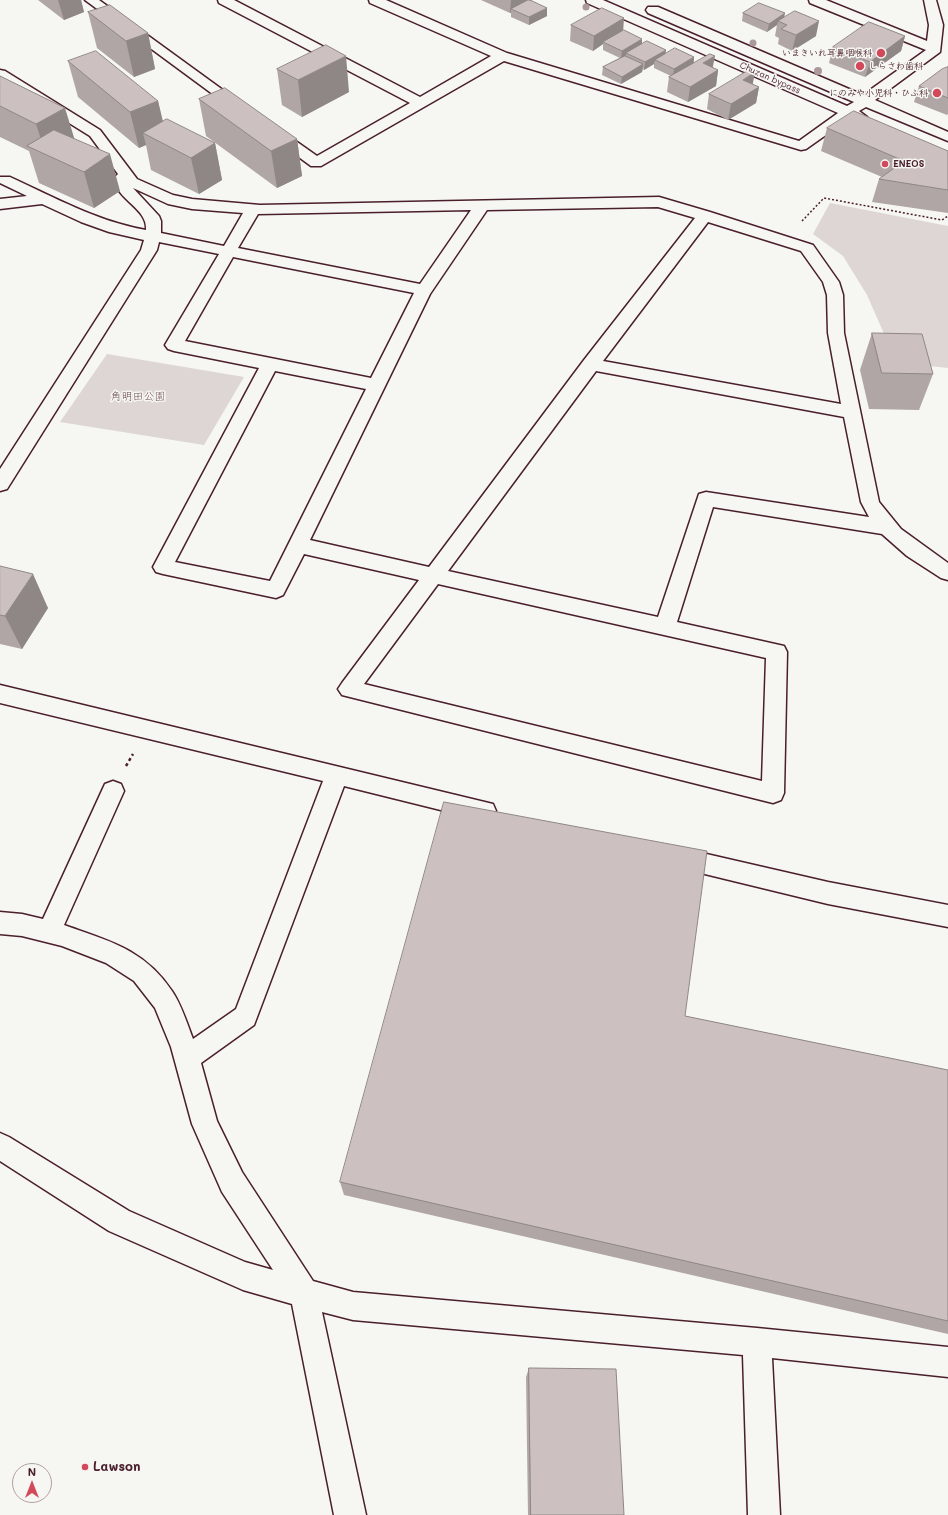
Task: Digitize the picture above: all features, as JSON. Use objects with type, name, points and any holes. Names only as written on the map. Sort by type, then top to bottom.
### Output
[{"type":"street","points":[[91,0],[252,116]]},
{"type":"street","points":[[224,0],[420,103]]},
{"type":"street","points":[[375,0],[502,56],[801,146],[933,52],[936,25],[930,0]]},
{"type":"street","name":"Chuzan bypass","points":[[592,0],[871,122]]},
{"type":"street","points":[[815,0],[933,48]]},
{"type":"street","name":"Chuzan bypass","points":[[637,3],[948,137]]},
{"type":"street","points":[[264,125],[316,162],[502,56]]},
{"type":"street","points":[[0,74],[95,133],[132,182],[168,199],[192,204],[253,210],[659,202],[705,215],[807,248],[831,282],[835,295],[836,333],[870,502],[885,527],[896,538],[948,573]]},
{"type":"street","points":[[0,484],[145,257],[154,237],[154,223],[151,213],[134,200],[122,184],[122,169]]},
{"type":"street","points":[[4,180],[87,219],[115,229],[425,290]]},
{"type":"street","points":[[0,204],[43,199]]},
{"type":"street","points":[[270,364],[162,567],[276,590],[425,290],[483,205]]},
{"type":"street","points":[[253,210],[174,345],[377,385]]},
{"type":"street","points":[[298,545],[434,575],[777,652],[772,793],[349,689],[434,575],[590,364],[705,215]]},
{"type":"street","points":[[590,364],[852,412]]},
{"type":"street","points":[[665,627],[706,500],[885,527]]},
{"type":"street","points":[[0,694],[506,816]]},
{"type":"street","points":[[187,1058],[245,1017],[337,775]]},
{"type":"street","points":[[49,932],[113,791]]},
{"type":"street","points":[[659,853],[828,893],[948,916]]},
{"type":"street","points":[[0,923],[22,925],[49,932],[115,955],[143,973],[164,1000],[187,1058],[205,1124],[232,1182],[304,1292],[350,1515]]},
{"type":"street","points":[[0,1146],[119,1221],[243,1276],[353,1306],[757,1342],[948,1362]]},
{"type":"street","points":[[757,1342],[764,1515]]},
{"type":"path","points":[[784,241],[824,198],[942,220],[948,216]]},
{"type":"path","points":[[113,791],[146,729]]},
{"type":"green space","points":[[830,203],[948,226],[948,368],[929,366],[889,345],[867,295],[843,256],[813,234]]},
{"type":"green space","name":"角明田公園","points":[[107,354],[244,377],[204,445],[60,422]]},
{"type":"building","points":[[528,0],[547,8],[529,17],[511,9]]},
{"type":"building","points":[[759,3],[785,13],[769,24],[743,13]]},
{"type":"building","points":[[110,5],[148,33],[126,41],[88,12]]},
{"type":"building","points":[[602,8],[624,18],[594,36],[571,25]]},
{"type":"building","points":[[795,11],[819,21],[796,35],[781,29],[787,25],[778,21]]},
{"type":"building","points":[[869,22],[905,36],[870,62],[833,47]]},
{"type":"building","points":[[624,30],[642,39],[622,51],[603,42]]},
{"type":"building","points":[[647,41],[666,50],[645,62],[626,53]]},
{"type":"building","points":[[326,45],[346,56],[298,80],[277,69]]},
{"type":"building","points":[[675,48],[694,57],[674,69],[655,60]]},
{"type":"building","points":[[96,51],[158,101],[130,112],[68,61]]},
{"type":"building","points":[[710,54],[715,56],[703,63],[718,70],[690,87],[669,77]]},
{"type":"building","points":[[625,56],[643,64],[622,77],[603,67]]},
{"type":"building","points":[[948,67],[948,98],[919,86],[942,69]]},
{"type":"building","points":[[749,70],[755,72],[743,80],[759,87],[731,104],[709,94]]},
{"type":"building","points":[[0,76],[65,108],[36,124],[0,106]]},
{"type":"building","points":[[225,88],[297,139],[271,151],[199,99]]},
{"type":"building","points":[[854,111],[948,151],[948,190],[879,179],[904,161],[827,128]]},
{"type":"building","points":[[167,119],[215,143],[191,158],[143,133]]},
{"type":"building","points":[[54,130],[110,154],[84,172],[27,146]]},
{"type":"building","points":[[872,333],[922,334],[933,374],[882,373]]},
{"type":"building","points":[[0,566],[33,574],[5,616],[0,615]]},
{"type":"building","points":[[444,802],[707,851],[685,1016],[948,1070],[948,1321],[340,1182]]},
{"type":"building","points":[[529,1368],[616,1369],[624,1515],[531,1515]]},
{"type":"place","name":"いまきいれ耳鼻咽喉科","points":[[881,53]]},
{"type":"place","name":"しらさわ歯科","points":[[860,66]]},
{"type":"place","name":"にのみや小児科・ひふ科","points":[[937,93]]},
{"type":"place","name":"ENEOS","points":[[885,164]]},
{"type":"place","name":"Lawson","points":[[85,1467]]}]
